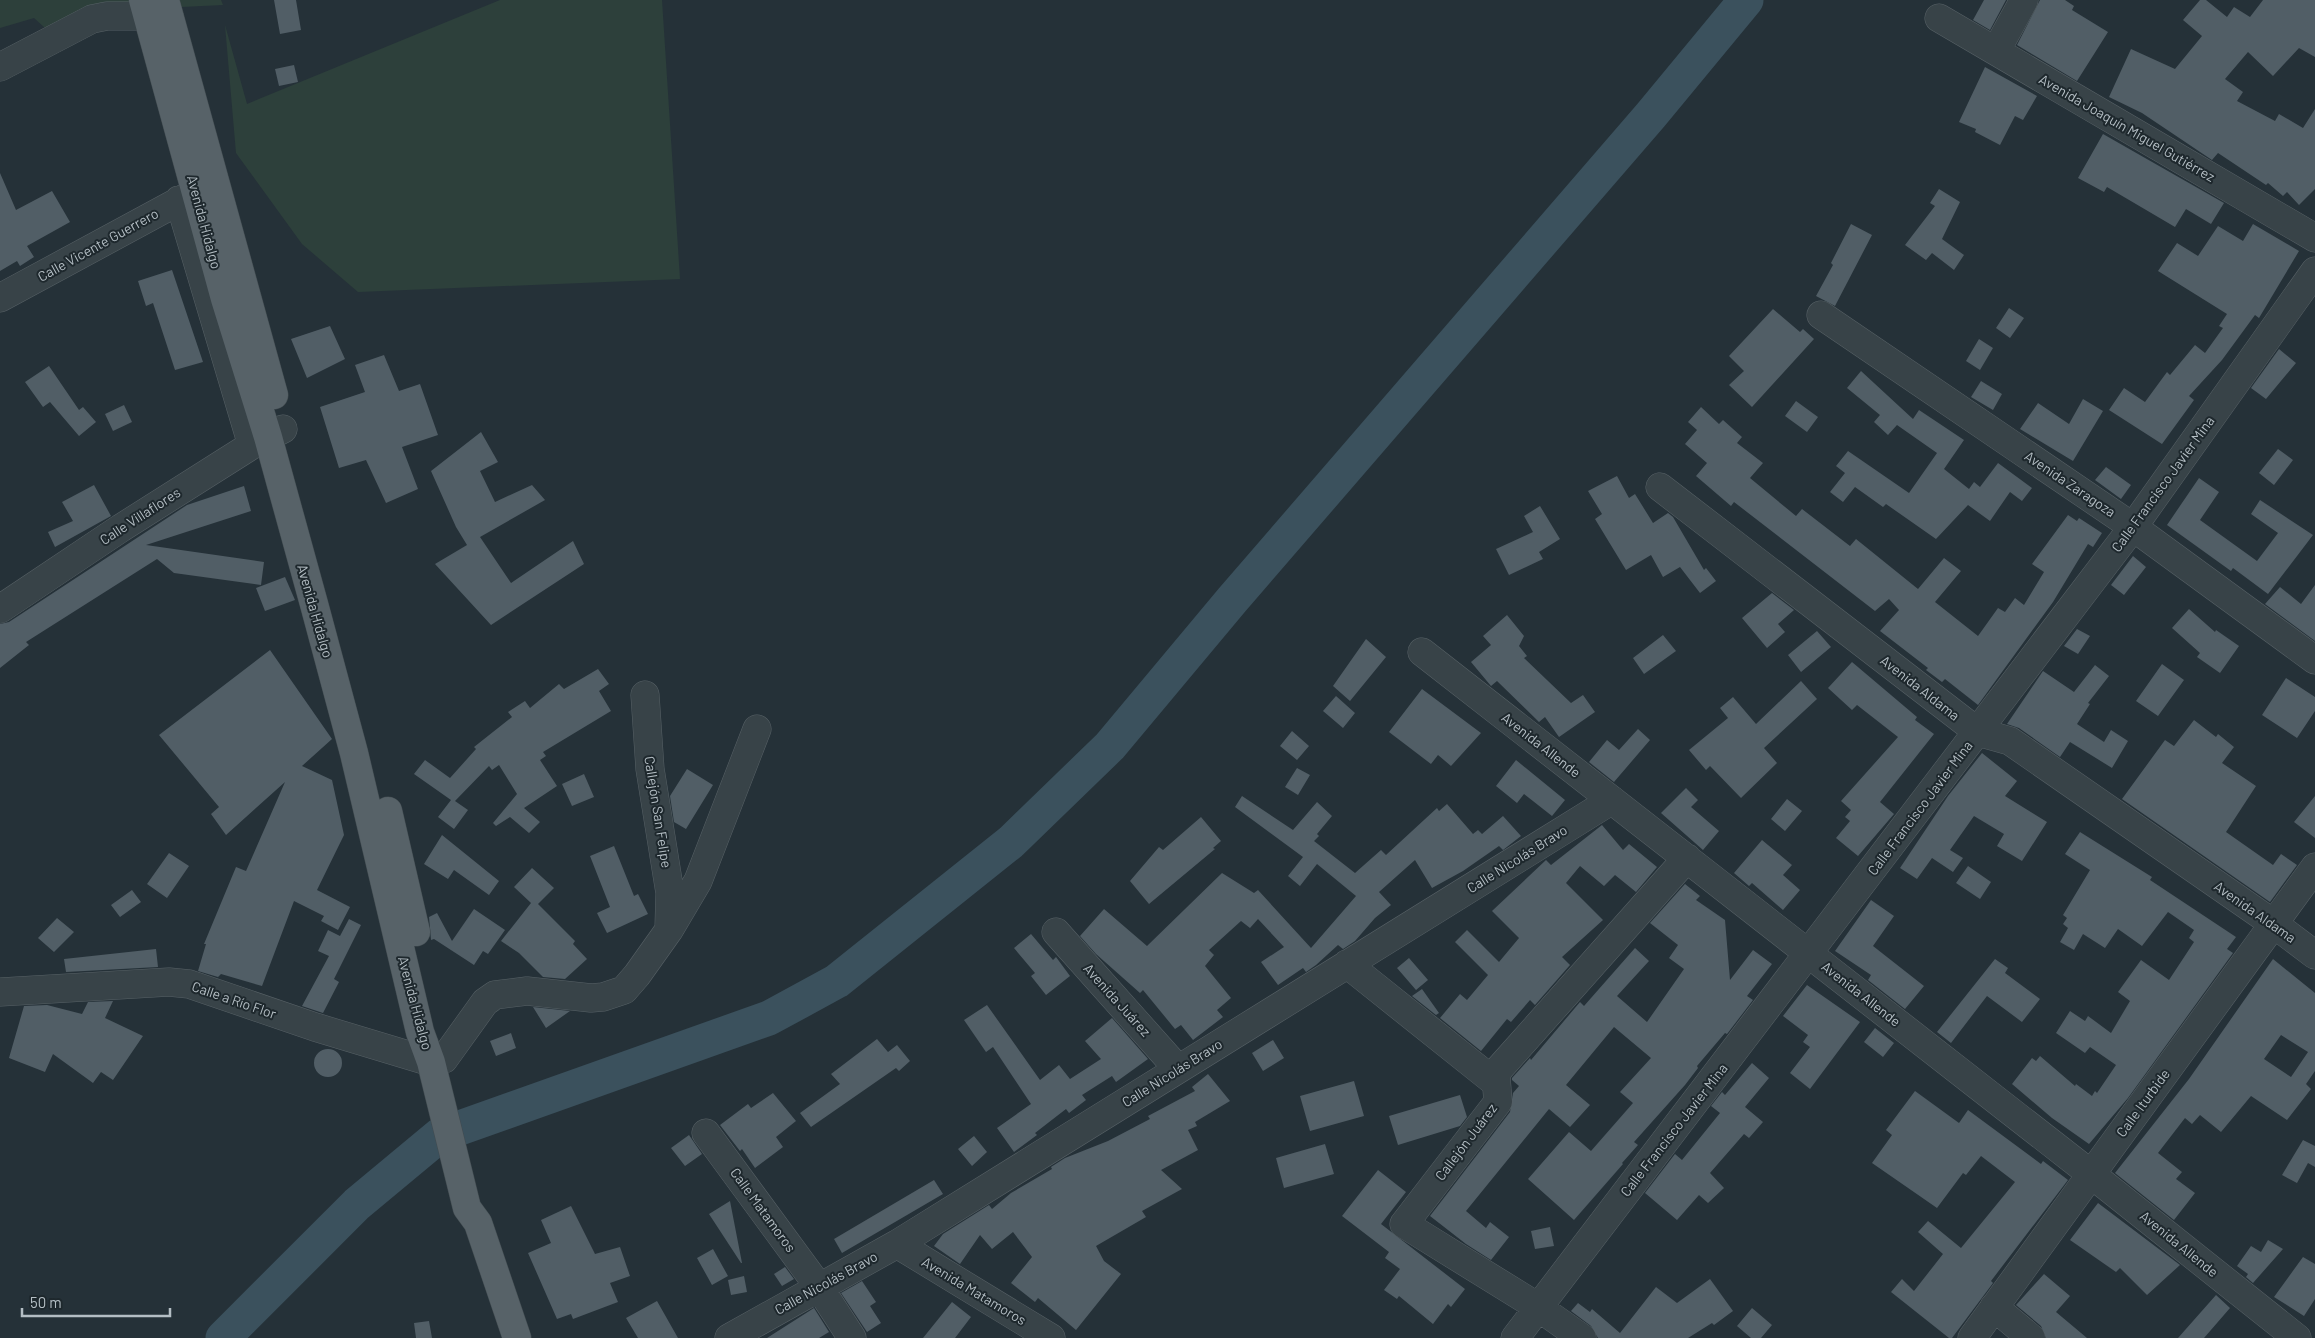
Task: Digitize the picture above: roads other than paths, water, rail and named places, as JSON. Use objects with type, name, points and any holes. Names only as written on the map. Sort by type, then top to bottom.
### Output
[{"type":"main road","name":"Avenida Hidalgo","points":[[156,8],[187,196],[225,299],[268,437]]},
{"type":"main road","name":"Avenida Hidalgo","points":[[156,8],[268,437],[354,753],[420,1032],[438,1060],[475,1212],[517,1338]]},
{"type":"street","points":[[1996,51],[2024,0]]},
{"type":"street","points":[[0,67],[92,19],[156,8]]},
{"type":"street","name":"Avenida Joaquín Miguel Gutiérrez","points":[[1939,18],[2315,238]]},
{"type":"street","name":"Calle Vicente Guerrero","points":[[0,298],[187,196]]},
{"type":"street","name":"Calle Francisco Javier Mina","points":[[1515,1338],[1810,954],[2133,527],[2315,270]]},
{"type":"street","name":"Avenida Zaragoza","points":[[1821,314],[2133,527],[2315,660]]},
{"type":"street","name":"Calle Villaflores","points":[[2,602],[268,437]]},
{"type":"street","name":"Avenida Aldama","points":[[1660,487],[1978,732],[2010,741],[2274,924],[2315,955]]},
{"type":"street","name":"Avenida Allende","points":[[1422,652],[2091,1174],[2297,1338]]},
{"type":"street","name":"Callejón San Felipe","points":[[645,695],[650,769],[670,893],[669,930]]},
{"type":"street","points":[[438,1060],[485,1002],[495,995],[527,991],[591,998],[603,997],[624,990],[669,930],[698,881],[757,729]]},
{"type":"street","name":"Calle Nicolás Bravo","points":[[729,1338],[897,1244],[1612,800]]},
{"type":"street","points":[[1496,1083],[1499,1069],[1687,858]]},
{"type":"street","name":"Calle Iturbide","points":[[1972,1338],[2315,867]]},
{"type":"street","name":"Avenida Juárez","points":[[1056,932],[1178,1069]]},
{"type":"street","name":"Callejón Juárez","points":[[1347,964],[1496,1083],[1498,1102],[1404,1224],[1538,1307]]},
{"type":"street","name":"Calle a Río Flor","points":[[0,992],[169,982],[189,984],[315,1027],[438,1060]]},
{"type":"street","name":"Calle Matamoros","points":[[706,1132],[819,1287],[852,1338]]},
{"type":"street","name":"Avenida Matamoros","points":[[897,1244],[1051,1338]]},
{"type":"street","points":[[1538,1307],[1582,1338]]},
{"type":"street","points":[[1994,1307],[2031,1338]]},
{"type":"waterway","points":[[223,1338],[357,1204],[440,1135],[769,1018],[837,981],[1011,842],[1110,746],[1232,600],[1651,115],[1746,0]]}]
